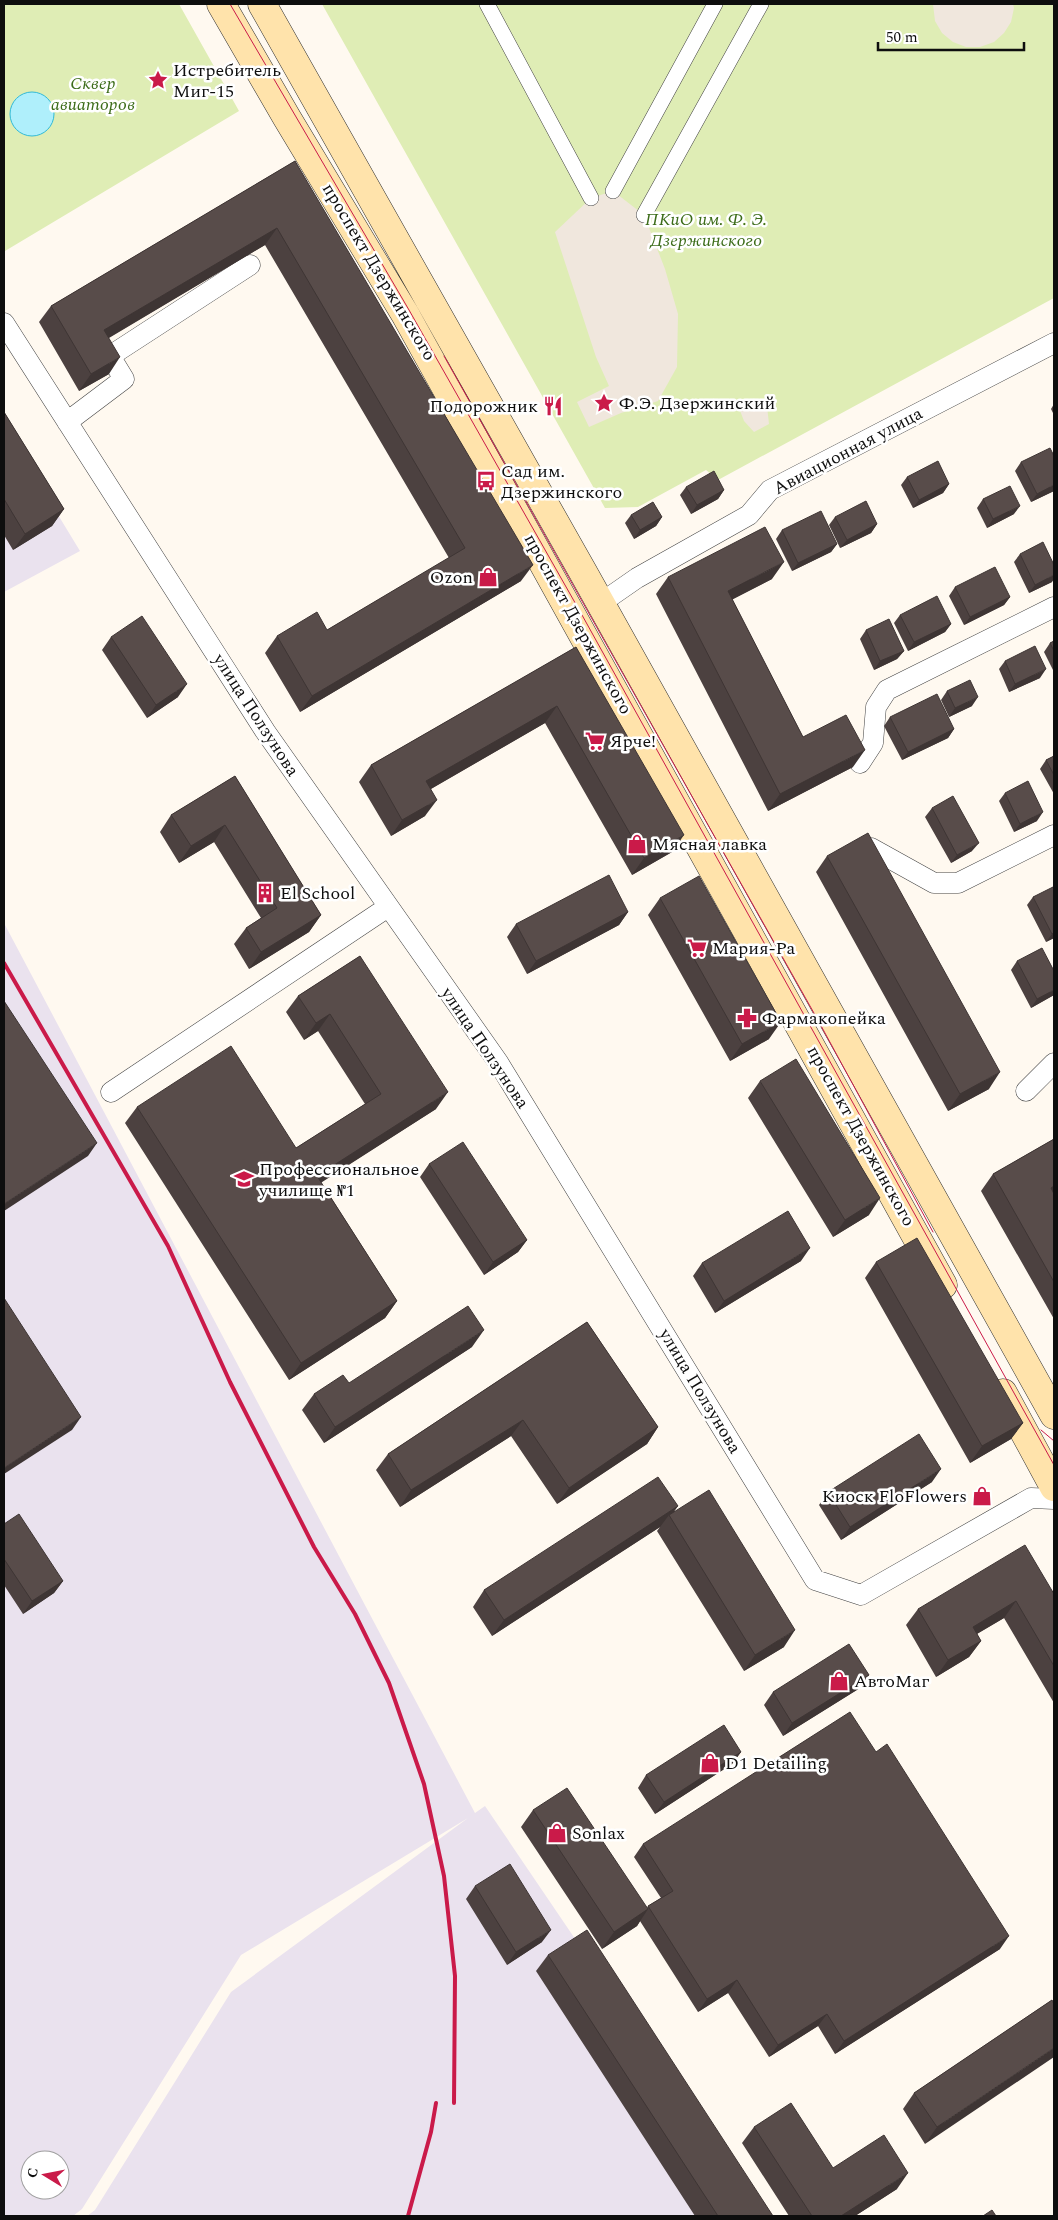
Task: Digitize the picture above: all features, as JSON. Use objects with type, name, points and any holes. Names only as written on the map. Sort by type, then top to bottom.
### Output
[{"type":"main road","name":"проспект Дзержинского","points":[[221,4],[405,314],[576,619],[953,1303]]},
{"type":"main road","name":"проспект Дзержинского","points":[[262,4],[601,603],[1054,1415]]},
{"type":"main road","points":[[576,619],[601,603]]},
{"type":"main road","points":[[992,1372],[1046,1479]]},
{"type":"street","points":[[488,4],[591,198]]},
{"type":"street","points":[[613,191],[715,4]]},
{"type":"street","points":[[644,215],[760,4]]},
{"type":"street","points":[[67,422],[124,380],[110,356],[250,265]]},
{"type":"street","name":"улица Ползунова","points":[[4,323],[265,731],[498,1062],[815,1580],[861,1595],[1046,1479]]},
{"type":"street","name":"Авиационная улица","points":[[601,603],[637,578],[749,516],[770,490],[1054,343]]},
{"type":"street","points":[[860,763],[872,743],[876,707],[887,690],[1054,606]]},
{"type":"street","points":[[871,848],[934,883],[958,883],[1054,834]]},
{"type":"street","points":[[111,1092],[388,907]]},
{"type":"street","points":[[1026,1091],[1054,1063]]},
{"type":"street","points":[[1046,1479],[1054,1499]]},
{"type":"shaded area","points":[[933,4],[1013,4],[1014,8],[1011,22],[1004,33],[994,42],[980,47],[966,47],[953,42],[942,33],[935,21]]},
{"type":"shaded area","points":[[613,191],[644,215],[665,269],[678,314],[677,367],[658,401],[621,413],[589,427],[577,402],[609,386],[596,357],[555,232],[591,198]]},
{"type":"shaded area","points":[[755,400],[767,406],[769,424],[754,432],[744,421],[739,408]]},
{"type":"shaded area","points":[[4,426],[80,551],[4,592]]},
{"type":"shaded area","points":[[4,923],[475,1813],[485,1806],[763,2216],[87,2216],[95,2210],[231,1992],[468,1818],[241,1955],[82,2209],[73,2216],[4,2216]]},
{"type":"green space","name":"Сквер авиаторов","points":[[4,4],[179,4],[239,111],[5,251]]},
{"type":"green space","name":"ПКиО им. Ф. Э. Дзержинского","points":[[322,4],[1054,4],[1054,298],[718,480],[706,470],[638,507],[605,508]]},
{"type":"water","points":[[28,92],[36,92],[48,98],[54,114],[48,130],[36,136],[28,136],[16,130],[10,118],[10,110],[16,98]]},
{"type":"building","points":[[295,161],[533,565],[312,696],[277,636],[317,612],[327,630],[465,548],[277,228],[104,330],[120,357],[91,374],[51,306]]},
{"type":"building","points":[[4,412],[64,509],[25,534],[4,499]]},
{"type":"building","points":[[1050,448],[1054,456],[1054,485],[1037,494],[1021,462]]},
{"type":"building","points":[[938,461],[949,484],[919,500],[907,477]]},
{"type":"building","points":[[714,471],[724,490],[697,505],[686,487]]},
{"type":"building","points":[[1010,486],[1020,506],[993,519],[983,499]]},
{"type":"building","points":[[866,501],[877,524],[847,540],[835,517]]},
{"type":"building","points":[[653,502],[662,517],[640,530],[631,515]]},
{"type":"building","points":[[821,511],[837,544],[798,563],[782,530]]},
{"type":"building","points":[[765,527],[784,562],[728,591],[803,737],[846,715],[865,750],[780,794],[668,577]]},
{"type":"building","points":[[1043,542],[1054,565],[1054,575],[1035,585],[1020,554]]},
{"type":"building","points":[[995,567],[1010,597],[970,617],[955,587]]},
{"type":"building","points":[[937,596],[951,624],[914,642],[900,615]]},
{"type":"building","points":[[142,616],[187,684],[156,705],[111,637]]},
{"type":"building","points":[[889,619],[904,651],[880,661],[866,630]]},
{"type":"building","points":[[1054,641],[1054,651],[1050,643]]},
{"type":"building","points":[[1035,646],[1046,669],[1015,684],[1005,661]]},
{"type":"building","points":[[576,647],[684,835],[644,858],[557,706],[426,781],[437,800],[402,820],[371,765]]},
{"type":"building","points":[[970,680],[978,697],[955,708],[947,691]]},
{"type":"building","points":[[937,694],[954,729],[908,752],[890,717]]},
{"type":"building","points":[[1054,756],[1054,775],[1046,760]]},
{"type":"building","points":[[235,776],[321,915],[261,952],[246,928],[277,908],[225,825],[191,846],[171,815]]},
{"type":"building","points":[[1028,781],[1043,812],[1020,824],[1005,793]]},
{"type":"building","points":[[953,796],[979,843],[957,855],[932,808]]},
{"type":"building","points":[[868,833],[1000,1072],[960,1094],[827,856]]},
{"type":"building","points":[[609,875],[628,912],[536,961],[516,924]]},
{"type":"building","points":[[699,876],[781,1022],[742,1044],[660,898]]},
{"type":"building","points":[[1053,887],[1054,932],[1052,934],[1033,897]]},
{"type":"building","points":[[1042,948],[1054,971],[1054,990],[1037,999],[1017,961]]},
{"type":"building","name":"Профессиональное училище №1","points":[[360,956],[448,1092],[317,1176],[397,1301],[301,1363],[137,1107],[231,1046],[296,1148],[381,1094],[330,1014],[316,1023],[298,996]]},
{"type":"building","points":[[4,1001],[97,1143],[4,1204]]},
{"type":"building","points":[[796,1059],[880,1198],[845,1220],[760,1081]]},
{"type":"building","points":[[1054,1139],[1054,1186],[1051,1188],[1054,1194],[1054,1282],[993,1174]]},
{"type":"building","points":[[463,1142],[527,1240],[493,1262],[429,1164]]},
{"type":"building","points":[[788,1211],[810,1248],[724,1301],[702,1263]]},
{"type":"building","points":[[917,1238],[1023,1423],[982,1446],[876,1262]]},
{"type":"building","points":[[4,1298],[81,1417],[4,1468]]},
{"type":"building","points":[[468,1306],[484,1330],[335,1427],[314,1394],[343,1375],[349,1383]]},
{"type":"building","points":[[587,1322],[658,1427],[569,1488],[523,1420],[411,1490],[388,1454]]},
{"type":"building","points":[[919,1434],[941,1469],[850,1527],[828,1492]]},
{"type":"building","points":[[658,1477],[678,1506],[504,1620],[484,1590]]},
{"type":"building","points":[[709,1490],[795,1630],[755,1655],[669,1515]]},
{"type":"building","points":[[19,1514],[63,1581],[32,1601],[4,1559],[4,1524]]},
{"type":"building","points":[[1025,1545],[1054,1594],[1054,1666],[1016,1601],[973,1627],[981,1641],[948,1660],[918,1609]]},
{"type":"building","points":[[849,1644],[869,1675],[792,1723],[773,1692]]},
{"type":"building","points":[[850,1712],[876,1752],[887,1744],[1009,1936],[844,2041],[827,2014],[778,2045],[737,1980],[707,1999],[648,1906],[673,1891],[643,1844]]},
{"type":"building","points":[[724,1725],[741,1752],[664,1802],[646,1775]]},
{"type":"building","points":[[567,1788],[648,1909],[614,1932],[533,1810]]},
{"type":"building","points":[[510,1864],[551,1930],[516,1952],[475,1886]]},
{"type":"building","points":[[587,1930],[773,2216],[718,2216],[548,1955]]},
{"type":"building","points":[[1052,2000],[1054,2004],[1054,2048],[937,2127],[914,2093]]},
{"type":"building","points":[[791,2103],[833,2168],[884,2135],[908,2173],[841,2216],[812,2216],[754,2127]]},
{"type":"building","points":[[992,2210],[996,2216],[983,2216]]},
{"type":"tram line","points":[[230,4],[409,310],[582,615],[1054,1465]]},
{"type":"tram line","points":[[444,356],[819,1022],[933,1232]]},
{"type":"tram line","points":[[1041,1430],[1054,1441]]},
{"type":"railway","points":[[4,963],[168,1246],[230,1382],[314,1547],[355,1614],[389,1683],[424,1784],[444,1876],[455,1976],[454,2103]]},
{"type":"railway","points":[[408,2216],[431,2132],[436,2103]]},
{"type":"place","name":"Истребитель Миг-15","points":[[158,80]]},
{"type":"place","name":"Ф.Э. Дзержинский","points":[[604,403]]},
{"type":"place","name":"Подорожник","points":[[553,406]]},
{"type":"place","name":"Сад им. Дзержинского","points":[[486,481]]},
{"type":"place","name":"Ozon","points":[[488,577]]},
{"type":"place","name":"Ярче!","points":[[595,741]]},
{"type":"place","name":"Мясная лавка","points":[[637,844]]},
{"type":"place","name":"El School","points":[[265,893]]},
{"type":"place","name":"Мария-Ра","points":[[697,948]]},
{"type":"place","name":"Фармакопейка","points":[[747,1018]]},
{"type":"place","name":"Профессиональное училище №1","points":[[244,1179]]},
{"type":"place","name":"Киоск FloFlowers","points":[[982,1496]]},
{"type":"place","name":"АвтоМаг","points":[[839,1681]]},
{"type":"place","name":"D1 Detailing","points":[[710,1763]]},
{"type":"place","name":"Sonlax","points":[[557,1833]]}]
